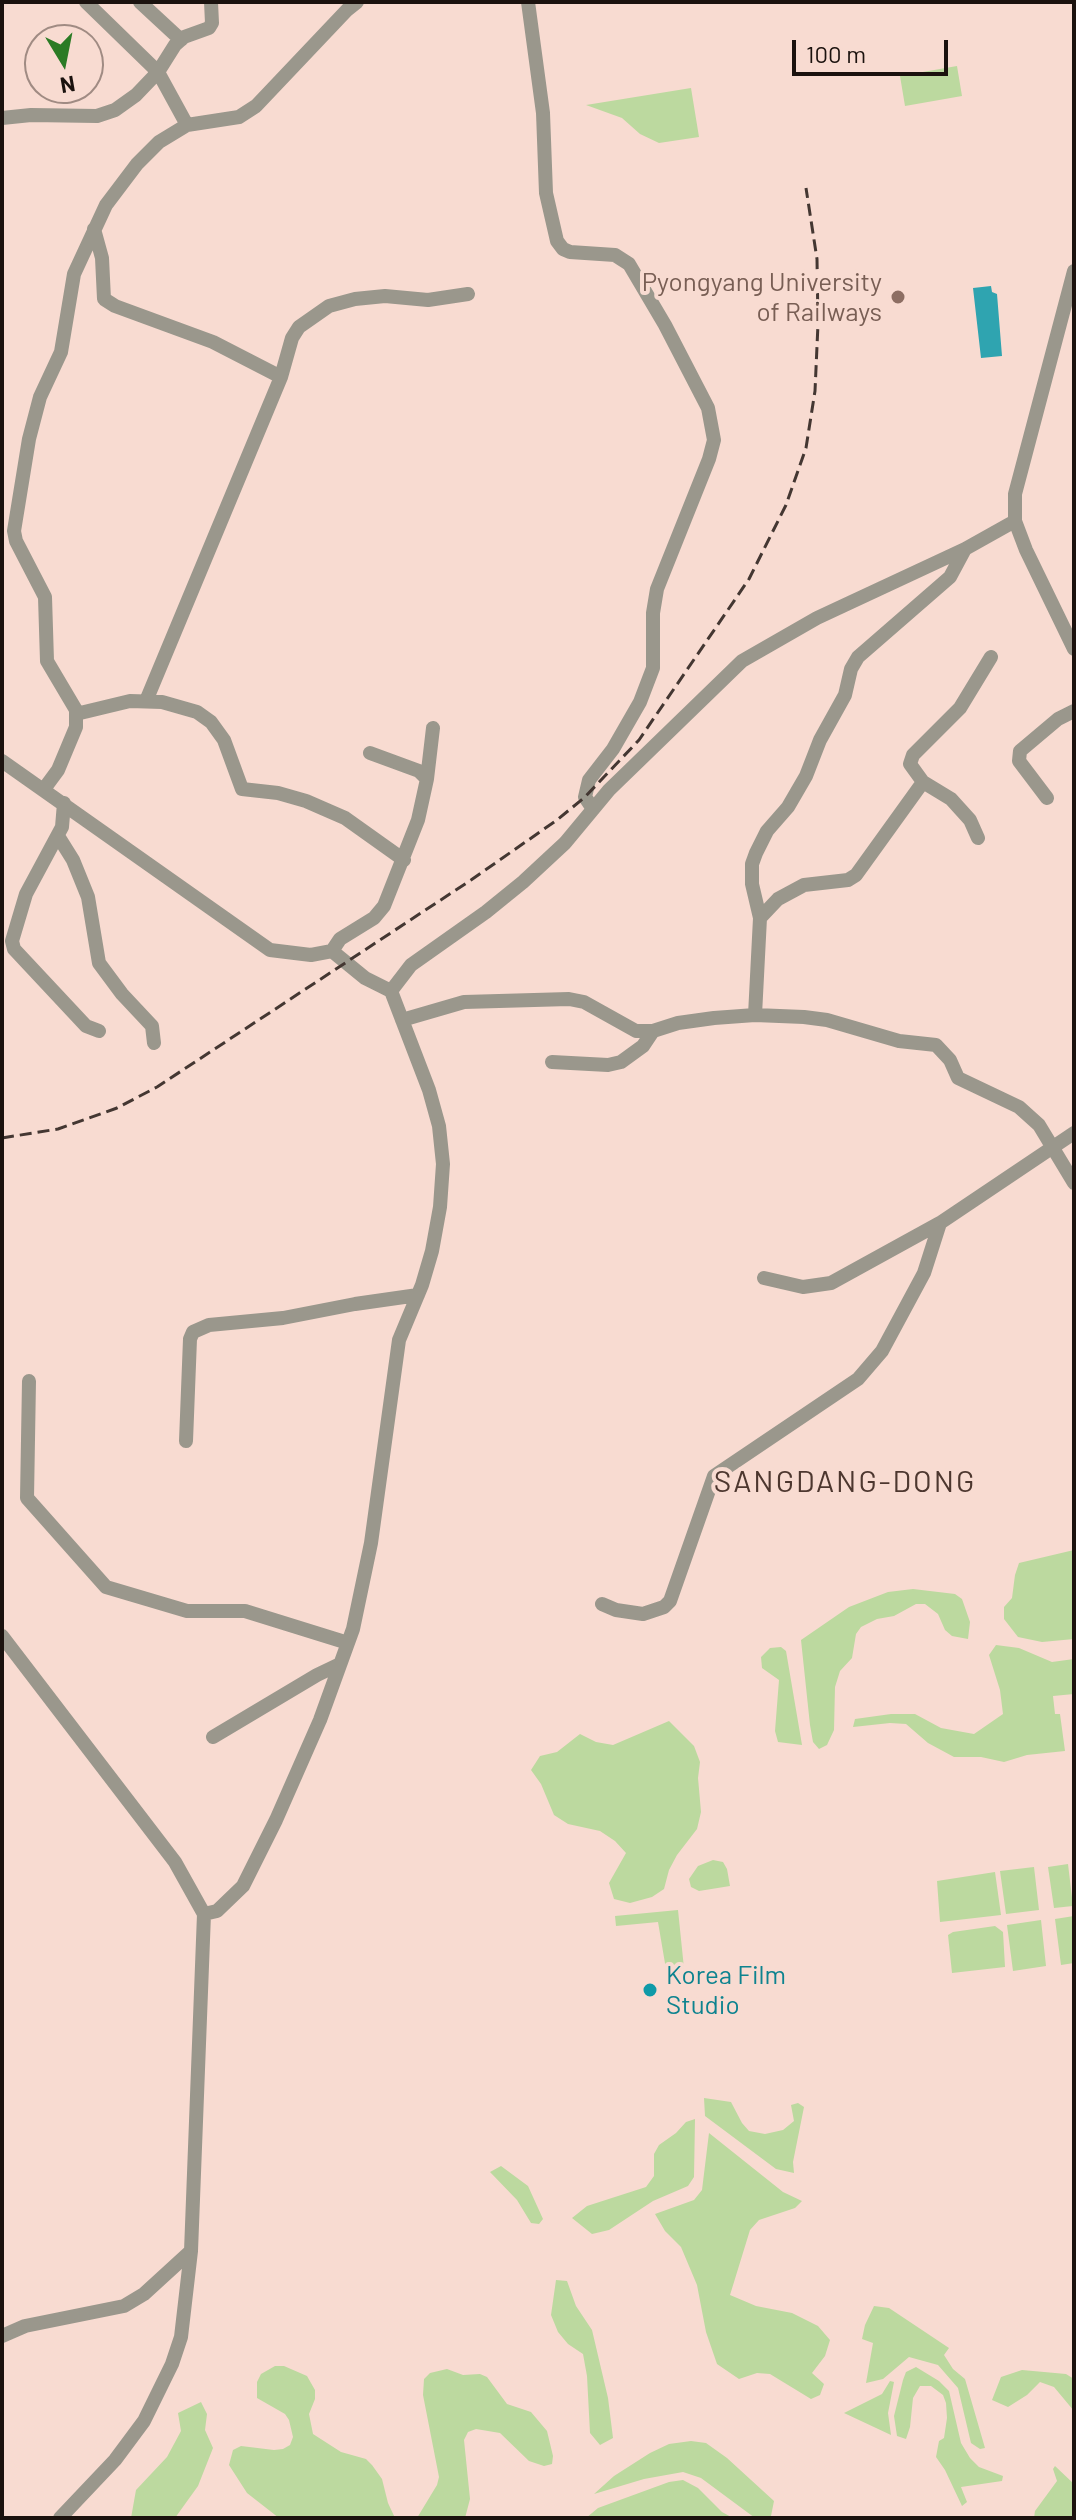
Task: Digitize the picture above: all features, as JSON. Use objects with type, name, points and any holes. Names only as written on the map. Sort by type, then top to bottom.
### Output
[{"type":"street","points":[[86,2],[158,72],[187,125]]},
{"type":"street","points":[[140,2],[181,40]]},
{"type":"street","points":[[2,118],[44,114],[97,116],[115,110],[136,95],[158,72],[181,40],[209,28],[212,23],[211,2]]},
{"type":"street","points":[[528,2],[543,113],[546,193],[557,241],[570,252],[615,255],[629,264],[708,408],[714,440],[657,589],[653,613],[653,668],[640,702],[613,749],[589,780],[585,797],[593,809]]},
{"type":"street","points":[[44,789],[58,770],[76,727],[76,714],[70,698],[47,661],[45,597],[16,541],[14,531],[29,439],[40,397],[61,352],[74,274],[106,205],[137,164],[159,142],[187,125],[239,117],[256,106],[354,3]]},
{"type":"street","points":[[94,229],[102,258],[104,299],[127,311],[213,342],[281,377]]},
{"type":"street","points":[[1074,271],[1015,494],[1015,521],[1026,550],[1074,649]]},
{"type":"street","points":[[146,701],[299,327],[329,306],[355,299],[385,296],[428,300],[468,294]]},
{"type":"street","points":[[391,991],[411,965],[486,912],[565,843],[593,809],[683,716],[742,661],[817,618],[965,549],[1015,521]]},
{"type":"street","points":[[755,1015],[760,918],[752,884],[752,864],[756,853],[767,831],[788,807],[806,776],[820,740],[845,695],[851,669],[858,657],[950,577],[965,549]]},
{"type":"street","points":[[978,838],[970,820],[951,799],[923,782],[910,764],[913,755],[960,708],[991,657]]},
{"type":"street","points":[[76,714],[130,701],[181,706],[211,722],[224,740],[242,789],[278,793],[345,818],[404,860]]},
{"type":"street","points":[[1047,798],[1019,761],[1020,751],[1058,719],[1074,711]]},
{"type":"street","points":[[334,953],[340,939],[374,918],[384,906],[418,820],[433,728]]},
{"type":"street","points":[[370,753],[419,771],[427,779]]},
{"type":"street","points":[[2,761],[270,950],[311,955],[334,953],[391,991],[429,1090],[439,1126],[443,1164],[440,1207],[432,1251],[399,1340],[371,1543],[348,1643],[320,1720],[243,1886],[217,1911],[204,1914]]},
{"type":"street","points":[[760,918],[778,899],[804,885],[848,880],[856,875],[923,782]]},
{"type":"street","points":[[64,803],[62,827],[26,894],[12,941],[14,949],[86,1026],[99,1031]]},
{"type":"street","points":[[58,836],[73,860],[88,897],[99,963],[152,1026],[154,1043]]},
{"type":"street","points":[[402,1020],[464,1002],[569,999],[584,1002],[636,1031],[755,1015],[827,1020],[899,1041],[936,1045],[950,1060],[958,1078],[1019,1107],[1039,1125],[1074,1183]]},
{"type":"street","points":[[552,1062],[608,1065],[621,1062],[643,1046],[653,1031]]},
{"type":"street","points":[[764,1278],[803,1287],[831,1283],[940,1223],[1074,1133]]},
{"type":"street","points":[[602,1604],[616,1610],[643,1614],[659,1611],[670,1601],[714,1476],[836,1396],[873,1364],[924,1273],[940,1223]]},
{"type":"street","points":[[186,1441],[190,1339],[193,1332],[209,1325],[303,1315],[418,1295]]},
{"type":"street","points":[[29,1381],[27,1498],[106,1587],[187,1611],[245,1611],[348,1643]]},
{"type":"street","points":[[2,1636],[175,1862],[204,1914],[191,2251],[181,2337],[144,2421],[115,2460],[60,2518]]},
{"type":"street","points":[[213,1737],[340,1664]]},
{"type":"street","points":[[2,2336],[25,2326],[124,2306],[144,2294],[191,2251]]},
{"type":"green space","points":[[957,66],[962,96],[905,106],[900,76]]},
{"type":"green space","points":[[691,88],[699,137],[659,143],[640,134],[622,118],[586,105]]},
{"type":"green space","points":[[1074,1550],[1074,1639],[1042,1642],[1018,1637],[1004,1619],[1004,1607],[1012,1598],[1019,1563]]},
{"type":"green space","points":[[913,1589],[955,1594],[962,1599],[970,1622],[968,1639],[952,1636],[945,1630],[938,1614],[925,1604],[916,1604],[894,1616],[877,1619],[861,1627],[856,1634],[852,1658],[840,1671],[835,1687],[834,1730],[827,1745],[819,1749],[813,1742],[810,1725],[801,1640],[849,1607],[888,1592]]},
{"type":"green space","points":[[996,1645],[1019,1648],[1052,1662],[1074,1659],[1074,1694],[1053,1696],[1055,1714],[1060,1714],[1065,1751],[1027,1755],[1004,1762],[981,1757],[954,1757],[928,1743],[906,1724],[853,1727],[855,1719],[915,1714],[941,1728],[974,1734],[1003,1714],[1000,1690],[989,1655]]},
{"type":"green space","points":[[781,1647],[786,1651],[802,1745],[778,1742],[775,1731],[779,1680],[762,1668],[761,1657],[770,1648]]},
{"type":"green space","points":[[669,1721],[694,1746],[700,1762],[701,1812],[697,1829],[677,1855],[664,1889],[652,1897],[630,1903],[614,1899],[609,1883],[626,1853],[600,1831],[568,1824],[554,1815],[541,1784],[531,1770],[540,1756],[557,1752],[580,1734],[596,1742],[613,1745]]},
{"type":"green space","points":[[713,1860],[723,1862],[730,1886],[699,1891],[691,1887],[689,1879],[698,1866]]},
{"type":"green space","points":[[1068,1864],[1073,1906],[1054,1908],[1048,1867]]},
{"type":"green space","points":[[1034,1867],[1039,1910],[1006,1914],[1000,1871]]},
{"type":"green space","points":[[995,1872],[1001,1915],[940,1922],[937,1881]]},
{"type":"green space","points":[[678,1910],[685,1978],[668,1981],[658,1922],[616,1926],[615,1916]]},
{"type":"green space","points":[[1074,1916],[1074,1963],[1061,1965],[1055,1919]]},
{"type":"green space","points":[[1041,1920],[1046,1966],[1013,1971],[1007,1925]]},
{"type":"green space","points":[[995,1926],[1003,1932],[1005,1967],[952,1973],[948,1935]]},
{"type":"green space","points":[[704,2098],[731,2102],[749,2131],[765,2134],[783,2130],[794,2121],[791,2105],[798,2103],[804,2107],[793,2162],[794,2173],[776,2169],[705,2116]]},
{"type":"green space","points":[[695,2119],[694,2177],[688,2186],[653,2201],[609,2230],[592,2234],[572,2218],[587,2206],[646,2187],[654,2176],[654,2154],[659,2145],[686,2122]]},
{"type":"green space","points":[[709,2133],[783,2192],[802,2201],[795,2208],[759,2220],[750,2230],[730,2295],[756,2306],[792,2313],[818,2326],[830,2340],[825,2356],[812,2373],[824,2384],[820,2395],[811,2399],[770,2374],[757,2373],[739,2379],[717,2364],[706,2332],[697,2285],[681,2247],[665,2231],[655,2214],[694,2200],[702,2190]]},
{"type":"green space","points":[[501,2166],[528,2186],[543,2219],[539,2224],[531,2223],[517,2200],[490,2172]]},
{"type":"green space","points":[[556,2280],[567,2281],[576,2306],[592,2330],[608,2398],[613,2438],[600,2445],[590,2433],[583,2354],[568,2344],[558,2332],[551,2315]]},
{"type":"green space","points":[[874,2306],[889,2308],[949,2348],[944,2355],[953,2369],[965,2379],[985,2448],[980,2449],[971,2443],[958,2388],[938,2365],[909,2357],[883,2379],[866,2383],[873,2343],[862,2339]]},
{"type":"green space","points":[[275,2366],[284,2366],[307,2376],[315,2390],[309,2414],[313,2434],[341,2452],[366,2459],[372,2465],[382,2479],[395,2518],[279,2518],[247,2493],[229,2465],[233,2450],[241,2446],[283,2449],[290,2445],[293,2437],[285,2414],[257,2398],[257,2382],[261,2374]]},
{"type":"green space","points":[[916,2367],[949,2391],[961,2443],[970,2458],[979,2467],[1003,2476],[1002,2481],[961,2487],[967,2502],[962,2506],[936,2457],[939,2441],[944,2438],[947,2418],[943,2395],[931,2386],[920,2386],[913,2398],[906,2439],[897,2436],[894,2416],[903,2380],[906,2372]]},
{"type":"green space","points":[[447,2369],[463,2375],[480,2374],[487,2377],[507,2404],[531,2412],[547,2431],[552,2464],[544,2466],[529,2461],[500,2433],[476,2429],[468,2432],[464,2440],[470,2499],[465,2518],[417,2518],[439,2477],[423,2395],[424,2379],[430,2373]]},
{"type":"green space","points":[[1022,2370],[1066,2374],[1074,2379],[1074,2411],[1054,2387],[1040,2382],[1008,2407],[992,2400],[1001,2377]]},
{"type":"green space","points":[[890,2381],[894,2382],[888,2413],[891,2435],[844,2413],[882,2394]]},
{"type":"green space","points":[[201,2402],[207,2414],[205,2430],[213,2448],[198,2486],[175,2518],[131,2518],[136,2490],[167,2457],[181,2431],[178,2413]]},
{"type":"green space","points":[[691,2441],[706,2443],[727,2458],[774,2501],[771,2516],[755,2518],[701,2478],[683,2472],[644,2479],[594,2494],[614,2476],[650,2453],[669,2444]]},
{"type":"green space","points":[[1055,2466],[1074,2484],[1074,2518],[1034,2518],[1035,2511],[1057,2481]]},
{"type":"green space","points":[[683,2480],[698,2488],[722,2512],[733,2518],[586,2518],[598,2508],[669,2482]]},
{"type":"water","points":[[991,286],[992,292],[997,294],[1002,356],[981,358],[973,288]]},
{"type":"railway","points":[[2,1138],[58,1129],[117,1108],[157,1087],[557,820],[585,797],[639,740],[749,579],[786,505],[806,448],[815,391],[818,324],[817,259],[806,188]]},
{"type":"place","name":"Pyongyang University of Railways","points":[[898,297]]},
{"type":"place","name":"Korea Film Studio","points":[[650,1990]]},
{"type":"district","name":"SANGDANG-DONG","points":[[845,1482]]}]
